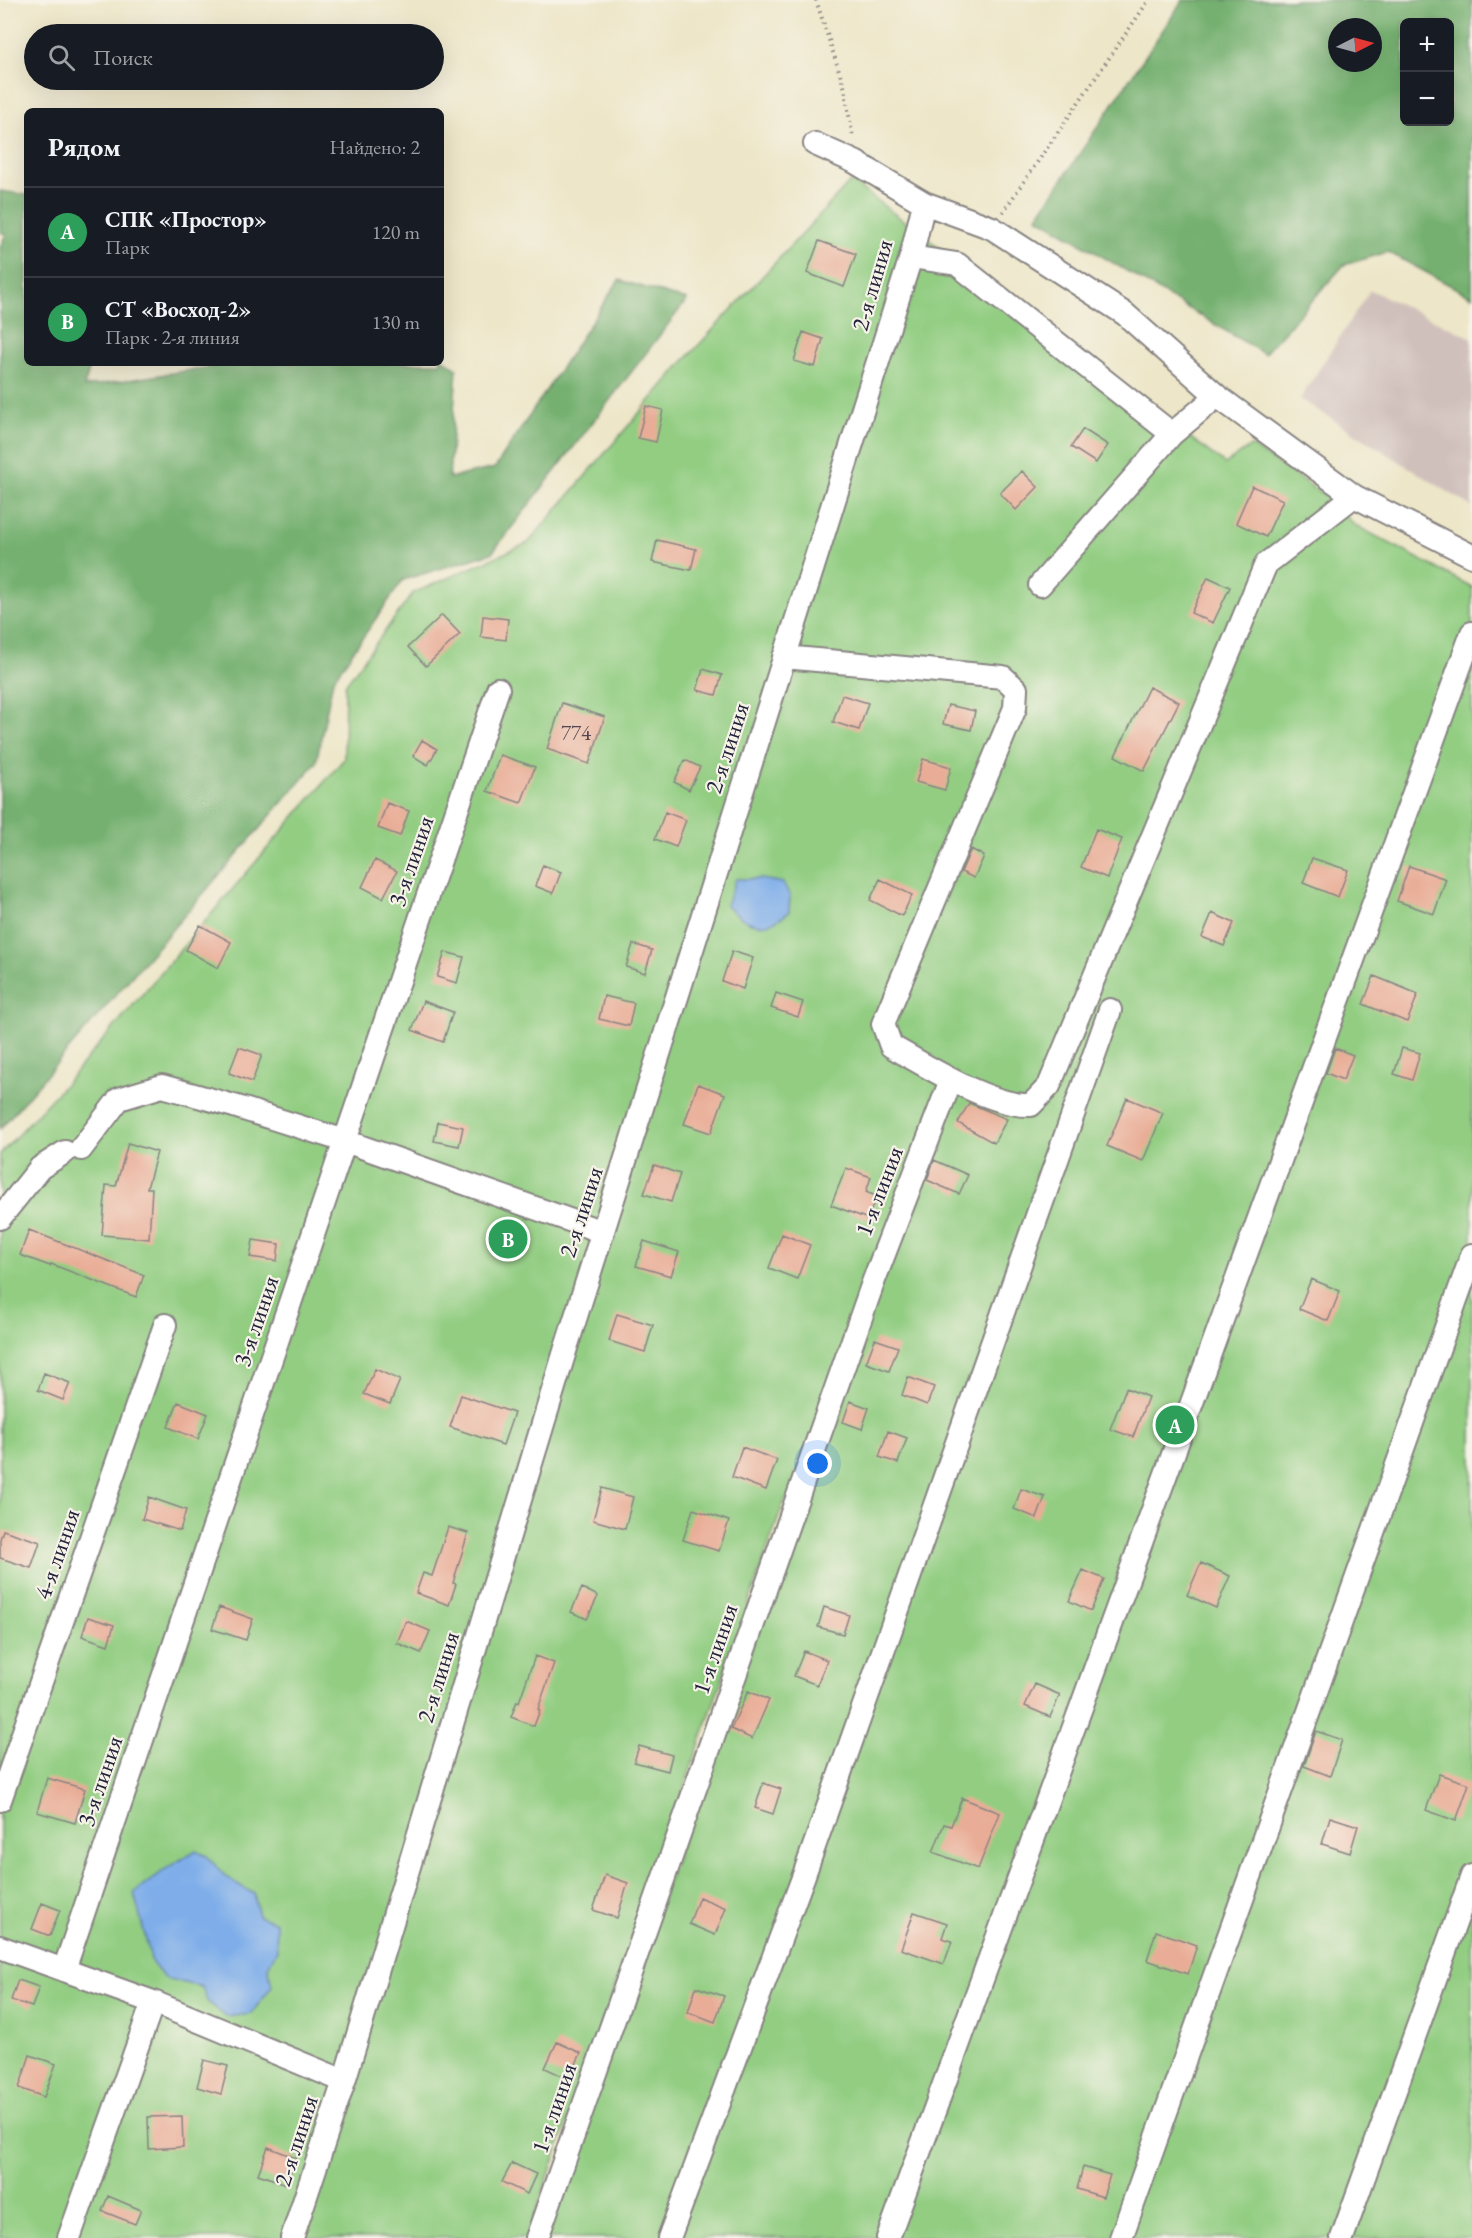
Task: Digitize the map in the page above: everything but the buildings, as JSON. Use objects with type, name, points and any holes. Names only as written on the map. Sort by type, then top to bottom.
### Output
[{"type":"street","points":[[815,144],[855,162],[924,203],[992,228],[1125,314],[1217,396],[1354,496],[1472,556]]},
{"type":"street","name":"2-я линия","points":[[292,2238],[344,2080],[603,1232],[911,257],[924,203]]},
{"type":"street","points":[[911,257],[957,264],[1172,434]]},
{"type":"street","points":[[1040,585],[1172,434],[1217,396]]},
{"type":"street","points":[[784,657],[1003,677],[1016,689],[1015,708],[883,1024],[891,1046],[951,1080],[1015,1106],[1031,1105],[1049,1086],[1266,564],[1354,496]]},
{"type":"street","points":[[888,2238],[1472,633]]},
{"type":"street","name":"3-я линия","points":[[64,1970],[498,689]]},
{"type":"street","points":[[669,2238],[804,1875],[1110,1010]]},
{"type":"street","name":"1-я линия","points":[[537,2238],[874,1280],[951,1080]]},
{"type":"street","points":[[0,1218],[40,1168],[73,1150],[119,1099],[162,1086],[345,1141],[603,1232]]},
{"type":"street","points":[[1120,2238],[1472,1255]]},
{"type":"street","name":"4-я линия","points":[[0,1800],[165,1325]]},
{"type":"street","points":[[1342,2238],[1472,1876]]},
{"type":"street","points":[[0,1947],[153,2002],[344,2080]]},
{"type":"street","points":[[69,2238],[153,2002]]},
{"type":"path","points":[[816,0],[844,86],[853,135],[855,162]]},
{"type":"path","points":[[992,228],[1149,0]]},
{"type":"shaded area","points":[[1370,290],[1472,338],[1472,507],[1300,399]]},
{"type":"green space","points":[[1183,0],[1472,0],[1472,297],[1388,252],[1344,265],[1264,354],[1037,217]]},
{"type":"green space","points":[[851,181],[1225,464],[1251,446],[1332,500],[1353,524],[1472,587],[1472,2238],[544,2238],[799,1504],[785,1499],[527,2238],[0,2238],[0,1154],[67,1082],[344,759],[345,685],[413,593],[528,543],[683,362]]},
{"type":"green space","points":[[0,191],[24,195],[24,366],[90,366],[84,387],[216,366],[444,366],[444,359],[457,369],[449,478],[495,468],[619,280],[687,300],[492,553],[403,580],[333,680],[316,763],[0,1129],[0,247],[6,234],[0,232]]},
{"type":"water","points":[[736,879],[761,879],[783,883],[790,896],[789,912],[780,919],[764,925],[741,918],[726,905]]},
{"type":"water","points":[[196,1850],[207,1856],[226,1877],[254,1894],[259,1916],[276,1923],[277,1950],[268,1967],[272,1986],[251,2014],[226,2017],[207,2001],[202,1987],[164,1978],[152,1963],[134,1893]]},
{"type":"place","name":"СТ «Восход-2»","points":[[508,1239]]},
{"type":"place","name":"СПК «Простор»","points":[[1175,1425]]}]
